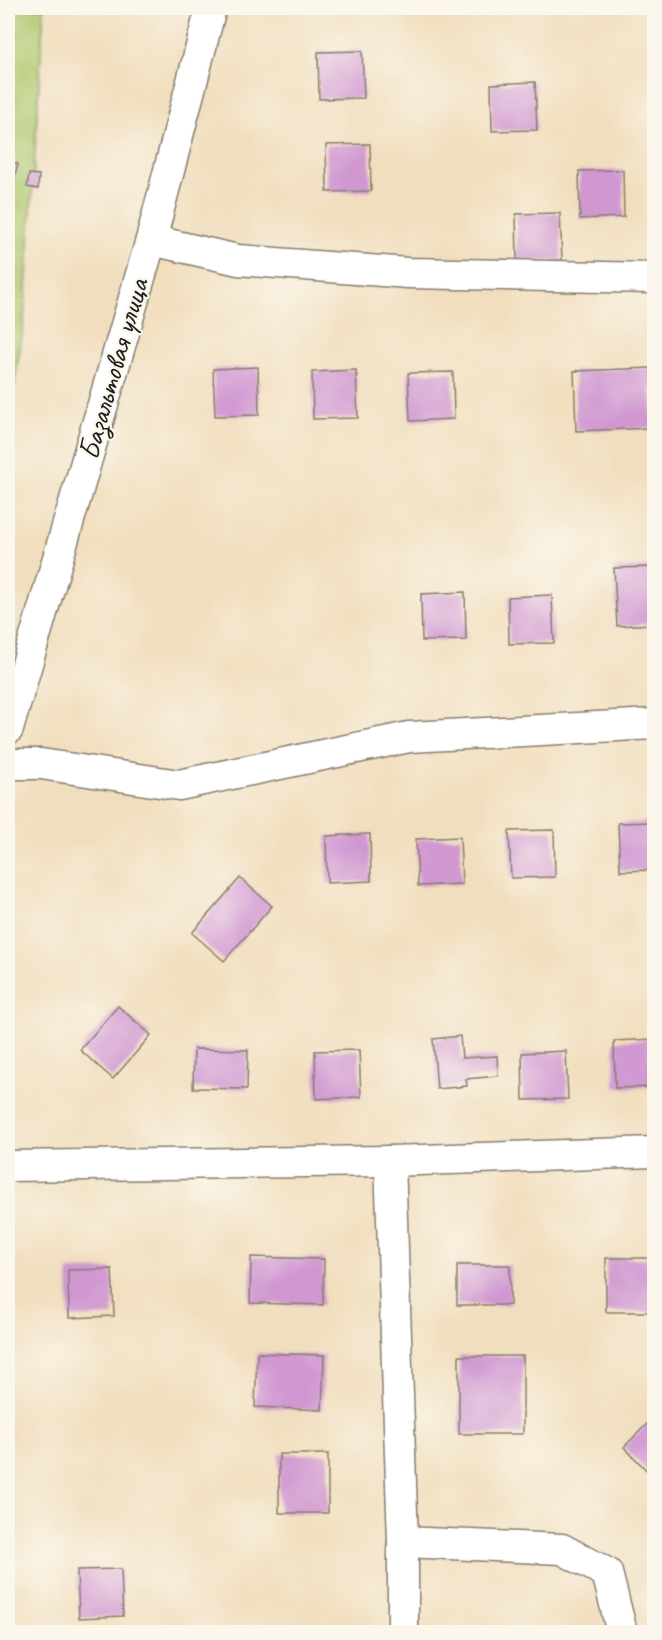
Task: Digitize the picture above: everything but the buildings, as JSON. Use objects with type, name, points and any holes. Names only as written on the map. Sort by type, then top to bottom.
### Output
[{"type":"street","name":"Базальтовая улица","points":[[8,729],[151,240],[211,8]]},
{"type":"street","points":[[151,240],[238,260],[408,273],[654,278]]},
{"type":"street","points":[[8,764],[41,764],[179,785],[408,736],[654,724]]},
{"type":"street","points":[[8,1167],[390,1161],[654,1152]]},
{"type":"street","points":[[390,1161],[404,1632]]},
{"type":"street","points":[[403,1542],[561,1549],[607,1574],[622,1632]]},
{"type":"green space","points":[[8,8],[44,8],[24,322],[8,425]]}]
